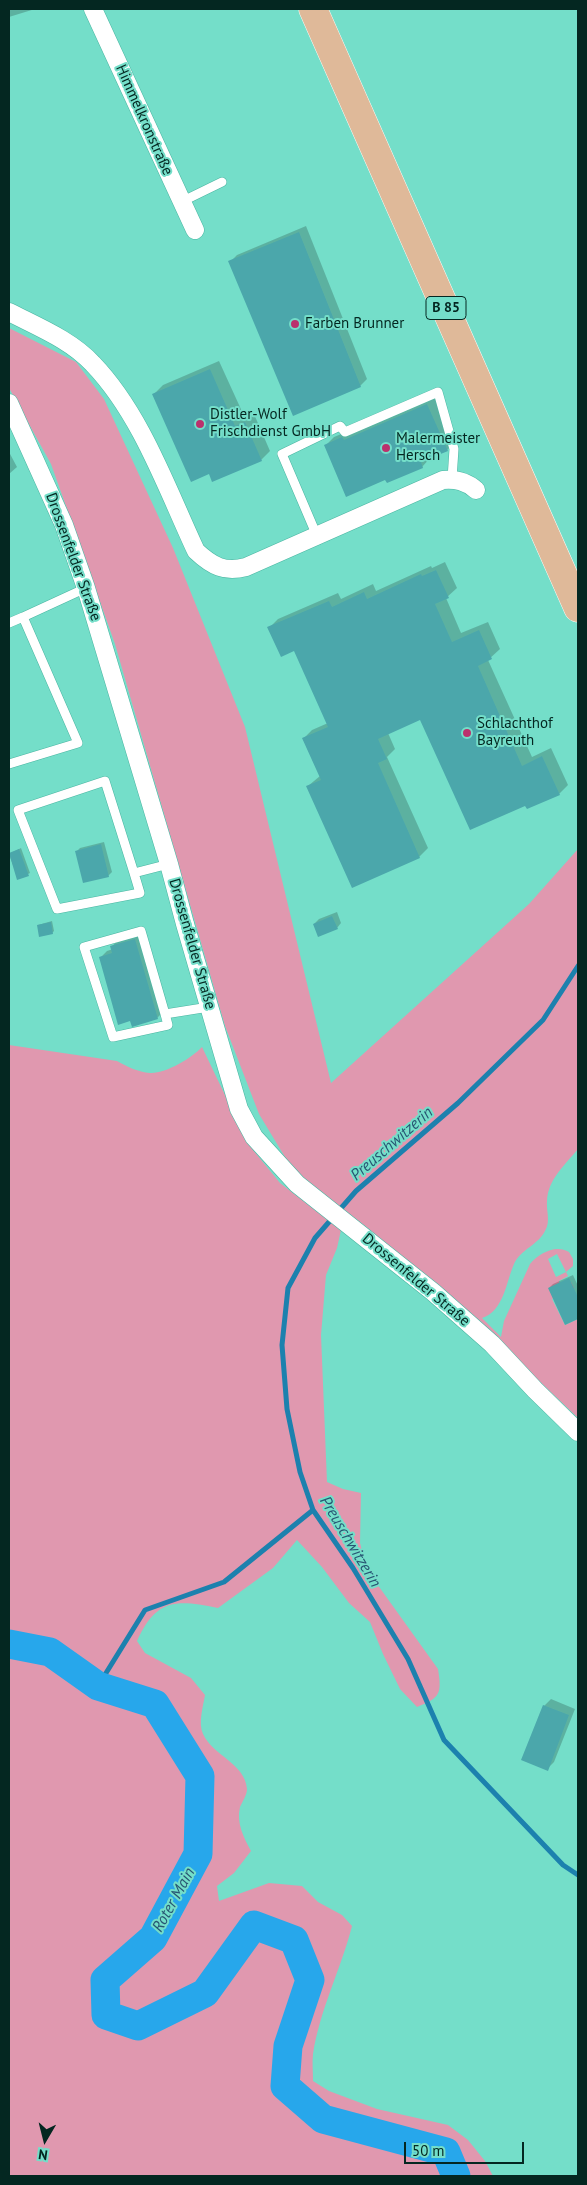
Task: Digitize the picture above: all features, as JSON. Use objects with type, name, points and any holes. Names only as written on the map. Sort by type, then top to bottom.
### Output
[{"type":"main road","name":"B 85","points":[[313,9],[578,608]]},
{"type":"street","name":"Himmelkronstraße","points":[[94,9],[195,230]]},
{"type":"street","points":[[9,312],[65,342],[92,363],[114,388],[133,419],[196,551],[206,561],[221,569],[235,570],[443,480],[452,479],[469,484],[476,490]]},
{"type":"street","name":"Drossenfelder Straße","points":[[9,403],[64,524],[86,588],[169,864],[184,924],[238,1109],[254,1137],[304,1190],[433,1292],[492,1344],[528,1383],[578,1432]]},
{"type":"lane","points":[[181,202],[222,182]]},
{"type":"lane","points":[[317,536],[282,454],[340,426],[345,432],[438,392],[454,449],[452,479]]},
{"type":"lane","points":[[9,623],[86,588]]},
{"type":"lane","points":[[9,764],[78,743],[23,617]]},
{"type":"lane","points":[[105,781],[134,873],[140,893],[57,909],[18,810],[105,781]]},
{"type":"lane","points":[[134,873],[169,864]]},
{"type":"lane","points":[[141,931],[165,1014],[168,1025],[113,1037],[84,946],[141,931]]},
{"type":"lane","points":[[165,1014],[209,1007]]},
{"type":"shaded area","points":[[9,328],[76,362],[104,399],[173,548],[245,727],[331,1083],[529,904],[578,849],[578,1149],[550,1186],[547,1201],[548,1224],[545,1231],[517,1259],[500,1303],[482,1318],[501,1337],[504,1321],[530,1264],[538,1256],[553,1249],[569,1252],[573,1259],[573,1266],[566,1272],[568,1276],[559,1281],[561,1287],[571,1282],[574,1288],[552,1299],[565,1325],[578,1319],[578,1418],[469,1314],[369,1229],[311,1185],[288,1162],[259,1114],[225,1026],[115,644],[51,464],[9,388]],"holes":[[[557,1254],[566,1272],[556,1277],[548,1259]]]},
{"type":"shaded area","points":[[9,1045],[117,1061],[141,1072],[150,1073],[163,1071],[178,1065],[202,1047],[249,1145],[280,1183],[341,1230],[337,1248],[326,1275],[321,1335],[327,1482],[343,1489],[361,1493],[360,1543],[367,1570],[438,1669],[440,1684],[438,1694],[431,1701],[417,1707],[400,1689],[370,1622],[349,1603],[322,1567],[297,1540],[273,1568],[218,1608],[190,1603],[168,1605],[152,1617],[137,1641],[145,1653],[191,1678],[205,1695],[201,1720],[203,1734],[214,1748],[235,1766],[245,1780],[247,1791],[240,1807],[239,1819],[243,1836],[251,1851],[234,1873],[217,1886],[219,1901],[269,1883],[302,1886],[318,1902],[342,1915],[352,1926],[320,2021],[313,2057],[313,2081],[329,2091],[377,2109],[448,2125],[468,2140],[485,2161],[493,2176],[9,2176]]},
{"type":"building","name":"Farben Brunner","points":[[299,232],[361,387],[293,416],[228,261]]},
{"type":"building","name":"Distler-Wolf Frischdienst GmbH","points":[[210,369],[235,426],[245,422],[262,461],[212,482],[209,474],[191,482],[152,394]]},
{"type":"building","name":"Malermeister Hersch","points":[[427,404],[448,451],[421,462],[423,468],[387,483],[385,480],[346,497],[324,445],[342,437],[344,440]]},
{"type":"building","name":"Schlachthof Bayreuth","points":[[436,570],[449,598],[435,604],[452,642],[479,630],[492,659],[478,666],[522,766],[542,756],[560,795],[527,809],[525,806],[470,830],[420,720],[378,739],[387,759],[378,763],[420,858],[352,888],[306,786],[321,780],[302,738],[328,727],[294,651],[281,657],[267,627],[329,601],[332,607],[364,592],[367,599],[421,574],[422,576]]},
{"type":"building","points":[[101,844],[109,877],[83,883],[75,851]]},
{"type":"building","points":[[19,849],[29,876],[17,880],[9,853]]},
{"type":"building","points":[[332,916],[338,929],[318,937],[313,924]]},
{"type":"building","points":[[51,922],[53,934],[39,937],[37,925]]},
{"type":"building","points":[[135,939],[158,1019],[132,1027],[130,1021],[118,1025],[99,957],[112,953],[110,946]]},
{"type":"building","points":[[569,1278],[578,1297],[578,1319],[565,1325],[548,1288]]},
{"type":"building","points":[[543,1705],[569,1715],[548,1771],[521,1760]]},
{"type":"waterway","name":"Preuschwitzerin","points":[[578,966],[543,1020],[458,1103],[356,1191],[315,1238],[288,1288],[282,1345],[287,1409],[300,1472],[313,1510],[353,1568],[408,1659],[444,1740],[563,1865],[578,1875]]},
{"type":"waterway","points":[[98,1686],[145,1610],[224,1582],[313,1510]]},
{"type":"waterway","name":"Roter Main","points":[[9,1644],[50,1652],[98,1686],[155,1704],[200,1776],[198,1854],[153,1938],[105,1980],[106,2015],[138,2026],[205,1993],[254,1925],[294,1940],[310,1980],[288,2046],[285,2086],[323,2119],[446,2152],[456,2176]]},
{"type":"place","name":"Farben Brunner","points":[[295,324]]},
{"type":"place","name":"Distler-Wolf Frischdienst GmbH","points":[[200,424]]},
{"type":"place","name":"Malermeister Hersch","points":[[386,448]]},
{"type":"place","name":"Schlachthof Bayreuth","points":[[467,733]]}]
